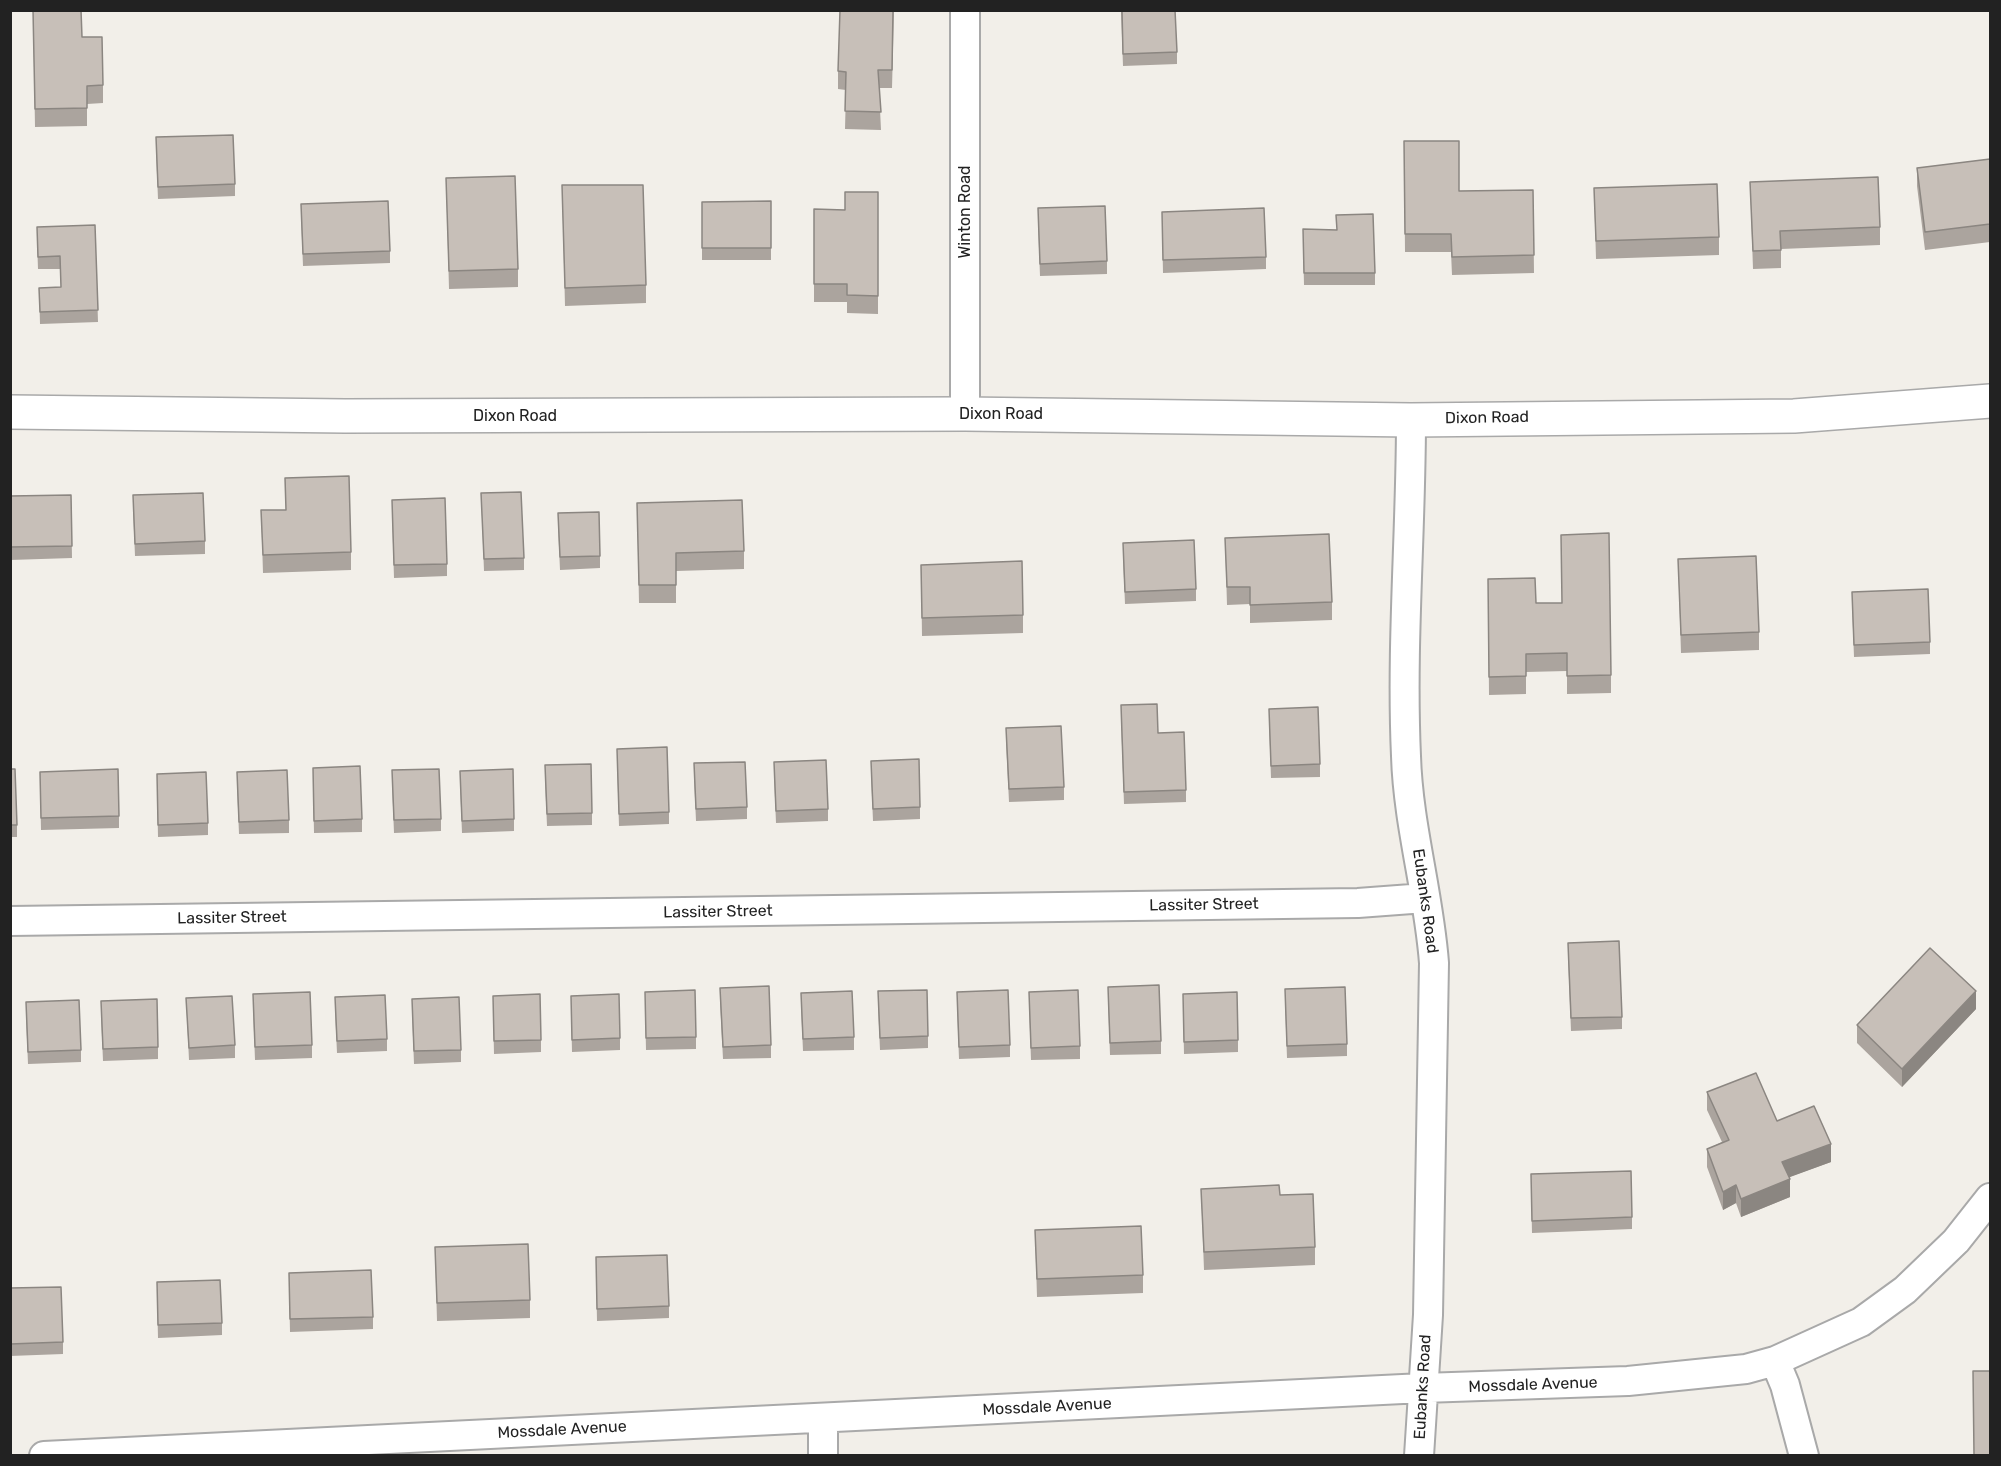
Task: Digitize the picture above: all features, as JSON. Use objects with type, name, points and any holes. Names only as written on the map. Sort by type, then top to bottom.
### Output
[{"type":"street","name":"Winton Road","points":[[965,10],[965,414]]},
{"type":"street","name":"Dixon Road","points":[[10,412],[345,416],[965,414],[1411,420],[1794,416],[1990,401]]},
{"type":"street","name":"Eubanks Road","points":[[1411,420],[1404,694],[1406,759],[1434,963],[1428,1315],[1419,1455]]},
{"type":"street","name":"Lassiter Street","points":[[10,921],[1358,903],[1425,898]]},
{"type":"street","name":"Mossdale Avenue","points":[[44,1455],[1628,1381],[1746,1370],[1775,1361],[1861,1322],[1905,1290],[1956,1241],[1990,1198]]},
{"type":"street","points":[[1775,1361],[1785,1385],[1804,1455]]},
{"type":"street","points":[[823,1419],[823,1455]]},
{"type":"building","points":[[33,10],[81,10],[82,37],[102,37],[103,85],[87,86],[87,108],[35,109]]},
{"type":"building","points":[[840,10],[893,10],[892,70],[878,70],[881,112],[845,111],[846,72],[838,71]]},
{"type":"building","points":[[1122,10],[1175,10],[1177,52],[1123,54]]},
{"type":"building","points":[[233,135],[235,184],[158,187],[156,137]]},
{"type":"building","points":[[1404,141],[1459,141],[1459,191],[1533,190],[1534,255],[1452,257],[1451,234],[1405,234]]},
{"type":"building","points":[[1990,159],[1990,224],[1925,232],[1917,168]]},
{"type":"building","points":[[515,176],[518,269],[449,271],[446,178]]},
{"type":"building","points":[[1878,177],[1880,227],[1780,231],[1781,250],[1753,251],[1750,182]]},
{"type":"building","points":[[1717,184],[1719,237],[1596,241],[1594,188]]},
{"type":"building","points":[[562,185],[643,185],[646,285],[565,288]]},
{"type":"building","points":[[845,192],[878,192],[878,296],[847,295],[847,284],[814,284],[814,209],[845,210]]},
{"type":"building","points":[[388,201],[390,251],[303,254],[301,204]]},
{"type":"building","points":[[771,201],[771,248],[702,248],[702,202]]},
{"type":"building","points":[[1105,206],[1107,261],[1040,264],[1038,208]]},
{"type":"building","points":[[1264,208],[1266,257],[1163,260],[1162,212]]},
{"type":"building","points":[[1373,214],[1375,273],[1304,273],[1303,229],[1337,230],[1336,215]]},
{"type":"building","points":[[95,225],[98,310],[40,312],[39,288],[61,287],[60,256],[38,257],[37,227]]},
{"type":"building","points":[[349,476],[351,552],[263,555],[261,510],[286,510],[285,478]]},
{"type":"building","points":[[521,492],[524,558],[484,559],[481,493]]},
{"type":"building","points":[[203,493],[205,541],[135,544],[133,495]]},
{"type":"building","points":[[71,495],[72,546],[10,547],[10,496]]},
{"type":"building","points":[[445,498],[447,564],[394,565],[392,500]]},
{"type":"building","points":[[742,500],[744,551],[676,553],[676,585],[639,585],[637,503]]},
{"type":"building","points":[[599,512],[600,556],[560,557],[558,513]]},
{"type":"building","points":[[1609,533],[1611,675],[1567,676],[1567,653],[1526,654],[1526,676],[1489,677],[1488,579],[1535,578],[1536,603],[1562,603],[1561,535]]},
{"type":"building","points":[[1329,534],[1332,602],[1250,605],[1250,587],[1227,587],[1225,538]]},
{"type":"building","points":[[1194,540],[1196,589],[1125,592],[1123,543]]},
{"type":"building","points":[[1756,556],[1759,632],[1681,635],[1678,559]]},
{"type":"building","points":[[1022,561],[1023,615],[922,618],[921,565]]},
{"type":"building","points":[[1928,589],[1930,642],[1854,645],[1852,592]]},
{"type":"building","points":[[1157,704],[1158,733],[1184,732],[1186,790],[1124,792],[1121,705]]},
{"type":"building","points":[[1318,707],[1320,764],[1271,766],[1269,709]]},
{"type":"building","points":[[1061,726],[1064,787],[1009,789],[1006,728]]},
{"type":"building","points":[[667,747],[669,812],[619,814],[617,749]]},
{"type":"building","points":[[919,759],[920,807],[873,809],[871,761]]},
{"type":"building","points":[[826,760],[828,809],[776,811],[774,762]]},
{"type":"building","points":[[745,762],[747,807],[696,809],[694,763]]},
{"type":"building","points":[[591,764],[592,813],[547,814],[545,765]]},
{"type":"building","points":[[360,766],[362,819],[314,821],[313,768]]},
{"type":"building","points":[[10,769],[15,769],[17,825],[10,825]]},
{"type":"building","points":[[118,769],[119,816],[41,818],[40,772]]},
{"type":"building","points":[[439,769],[441,819],[394,820],[392,770]]},
{"type":"building","points":[[513,769],[514,819],[462,821],[460,771]]},
{"type":"building","points":[[287,770],[289,820],[239,822],[237,772]]},
{"type":"building","points":[[206,772],[208,823],[158,825],[157,774]]},
{"type":"building","points":[[1619,941],[1622,1017],[1571,1018],[1568,943]]},
{"type":"building","points":[[1930,948],[1976,991],[1902,1069],[1857,1025]]},
{"type":"building","points":[[1159,985],[1161,1041],[1110,1043],[1108,987]]},
{"type":"building","points":[[769,986],[771,1045],[723,1047],[720,988]]},
{"type":"building","points":[[1345,987],[1347,1044],[1287,1046],[1285,989]]},
{"type":"building","points":[[695,990],[696,1037],[646,1038],[645,992]]},
{"type":"building","points":[[927,990],[928,1036],[880,1038],[878,991]]},
{"type":"building","points":[[1008,990],[1010,1045],[959,1047],[957,992]]},
{"type":"building","points":[[1078,990],[1080,1046],[1031,1048],[1029,992]]},
{"type":"building","points":[[852,991],[854,1037],[803,1039],[801,993]]},
{"type":"building","points":[[310,992],[312,1045],[255,1047],[253,994]]},
{"type":"building","points":[[1237,992],[1238,1040],[1184,1042],[1183,994]]},
{"type":"building","points":[[540,994],[541,1040],[494,1041],[493,996]]},
{"type":"building","points":[[619,994],[620,1038],[572,1040],[571,996]]},
{"type":"building","points":[[385,995],[387,1039],[337,1041],[335,997]]},
{"type":"building","points":[[232,996],[235,1045],[189,1048],[186,998]]},
{"type":"building","points":[[459,997],[461,1050],[414,1051],[412,999]]},
{"type":"building","points":[[157,999],[158,1047],[103,1049],[101,1001]]},
{"type":"building","points":[[79,1000],[81,1050],[28,1052],[26,1002]]},
{"type":"building","points":[[1756,1073],[1777,1121],[1814,1106],[1831,1144],[1782,1162],[1790,1179],[1741,1199],[1736,1185],[1723,1192],[1707,1149],[1729,1140],[1707,1092]]},
{"type":"building","points":[[1631,1171],[1632,1217],[1532,1221],[1531,1174]]},
{"type":"building","points":[[1279,1185],[1280,1195],[1313,1194],[1315,1247],[1204,1252],[1201,1189]]},
{"type":"building","points":[[1141,1226],[1143,1275],[1037,1279],[1035,1230]]},
{"type":"building","points":[[528,1244],[530,1300],[437,1303],[435,1247]]},
{"type":"building","points":[[667,1255],[669,1306],[597,1309],[596,1257]]},
{"type":"building","points":[[371,1270],[373,1317],[290,1319],[289,1273]]},
{"type":"building","points":[[220,1280],[222,1323],[158,1325],[157,1282]]},
{"type":"building","points":[[61,1287],[63,1342],[10,1344],[10,1288]]},
{"type":"building","points":[[1973,1371],[1990,1371],[1990,1455],[1974,1455]]}]
